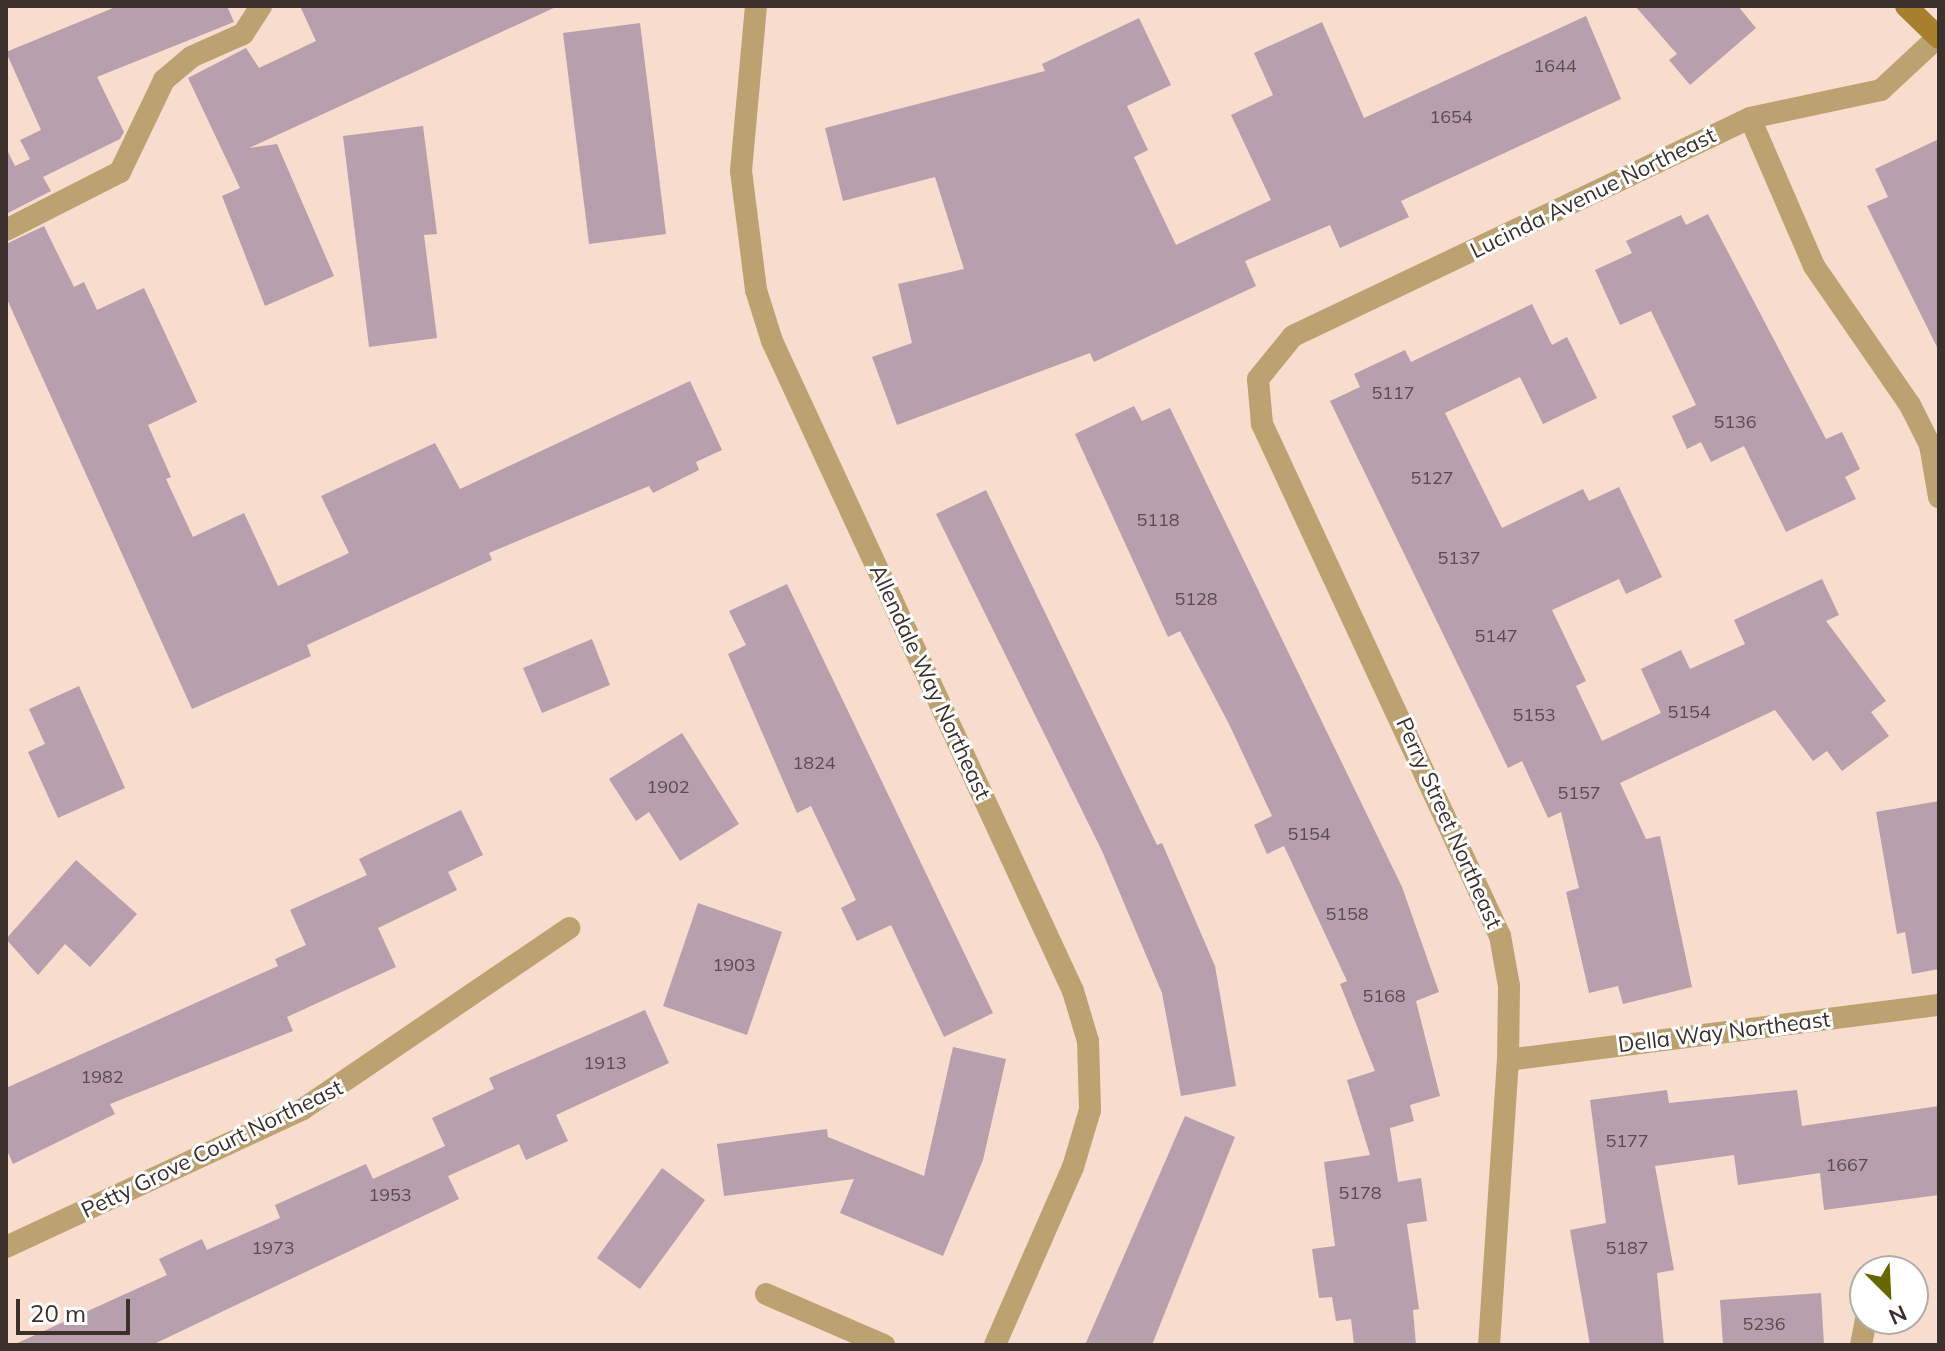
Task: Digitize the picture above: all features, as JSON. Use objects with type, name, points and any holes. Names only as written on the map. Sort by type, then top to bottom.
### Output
[{"type":"main road","points":[[1906,6],[1938,38]]},
{"type":"street","points":[[6,230],[120,172],[164,80],[191,57],[243,34],[261,6]]},
{"type":"street","name":"Allendale Way Northeast","points":[[756,6],[741,171],[756,290],[772,341],[1073,991],[1088,1041],[1090,1110],[1073,1167],[995,1345]]},
{"type":"street","name":"Lucinda Avenue Northeast","points":[[1258,379],[1293,336],[1750,118],[1869,95],[1938,38]]},
{"type":"street","points":[[1750,118],[1814,266],[1910,405],[1930,445],[1939,497]]},
{"type":"street","name":"Perry Street Northeast","points":[[1258,379],[1262,424],[1484,889],[1509,986],[1508,1060],[1489,1345]]},
{"type":"street","name":"Petty Grove Court Northeast","points":[[6,1247],[303,1109],[569,928]]},
{"type":"street","name":"Della Way Northeast","points":[[1508,1060],[1939,1005]]},
{"type":"street","points":[[766,1294],[884,1345]]},
{"type":"building","points":[[118,6],[227,6],[234,22],[97,77],[124,132],[120,139],[43,177],[51,191],[6,214],[6,148],[15,166],[30,159],[20,140],[41,130],[6,52]]},
{"type":"building","points":[[300,6],[558,6],[249,148],[277,144],[334,276],[265,306],[222,196],[240,188],[188,78],[246,48],[259,68],[316,41]]},
{"type":"building","points":[[1635,6],[1738,6],[1756,28],[1690,85],[1669,60],[1677,54]]},
{"type":"building","points":[[1586,16],[1621,99],[1401,201],[1409,217],[1340,248],[1330,225],[1245,261],[1256,286],[1094,362],[1090,353],[897,425],[872,357],[912,343],[898,284],[964,269],[935,177],[843,201],[825,128],[1045,71],[1042,64],[1139,18],[1171,85],[1127,106],[1148,150],[1134,157],[1176,245],[1271,200],[1231,115],[1273,95],[1254,53],[1322,22],[1364,118]]},
{"type":"building","points":[[640,23],[666,234],[589,244],[563,33]]},
{"type":"building","points":[[423,126],[437,234],[424,235],[437,338],[369,347],[343,136]]},
{"type":"building","points":[[1939,139],[1939,351],[1867,206],[1888,197],[1875,169]]},
{"type":"building","points":[[1708,214],[1826,439],[1842,432],[1860,469],[1845,477],[1856,499],[1786,532],[1744,446],[1711,462],[1701,442],[1687,449],[1672,416],[1696,405],[1651,311],[1620,325],[1595,270],[1632,253],[1626,241],[1681,215],[1686,225]]},
{"type":"building","points":[[44,226],[74,287],[84,282],[97,310],[144,288],[197,402],[148,425],[171,477],[166,479],[193,537],[244,513],[278,586],[349,553],[321,496],[435,443],[460,489],[690,381],[722,450],[696,462],[699,470],[653,493],[649,486],[489,553],[492,560],[307,645],[311,656],[192,709],[6,297],[6,244]]},
{"type":"building","points":[[1532,304],[1552,345],[1567,337],[1597,398],[1543,424],[1520,377],[1445,413],[1502,528],[1583,489],[1589,501],[1619,487],[1662,577],[1626,594],[1619,579],[1552,610],[1586,681],[1576,686],[1602,741],[1661,713],[1641,669],[1681,650],[1690,669],[1745,644],[1734,620],[1822,579],[1839,615],[1826,621],[1886,701],[1871,712],[1889,736],[1842,771],[1827,751],[1813,761],[1775,710],[1620,783],[1646,839],[1660,836],[1692,987],[1623,1004],[1618,986],[1589,993],[1566,892],[1579,888],[1561,812],[1548,818],[1522,761],[1508,768],[1330,401],[1360,387],[1354,374],[1405,350],[1411,362]]},
{"type":"building","points":[[1134,406],[1142,421],[1170,408],[1402,887],[1439,992],[1416,1001],[1440,1096],[1410,1105],[1414,1121],[1390,1128],[1398,1182],[1421,1178],[1427,1221],[1407,1224],[1419,1309],[1413,1310],[1416,1345],[1354,1345],[1351,1319],[1336,1321],[1332,1297],[1319,1298],[1312,1249],[1335,1246],[1324,1162],[1370,1155],[1347,1080],[1375,1071],[1340,984],[1347,981],[1284,846],[1267,854],[1254,825],[1272,816],[1229,724],[1180,631],[1168,637],[1075,434]]},
{"type":"building","points":[[986,490],[1157,845],[1162,843],[1215,966],[1236,1086],[1181,1096],[1162,993],[1102,851],[936,514]]},
{"type":"building","points":[[787,584],[993,1013],[944,1037],[891,925],[857,941],[841,908],[856,900],[811,806],[797,813],[728,654],[746,645],[729,611]]},
{"type":"building","points":[[592,639],[610,685],[542,713],[523,668]]},
{"type":"building","points":[[79,686],[125,788],[58,818],[28,752],[45,744],[29,709]]},
{"type":"building","points":[[682,733],[739,824],[680,861],[649,812],[636,821],[609,779]]},
{"type":"building","points":[[1939,801],[1939,969],[1912,974],[1905,932],[1897,934],[1876,812]]},
{"type":"building","points":[[461,810],[483,855],[448,872],[457,890],[378,928],[396,967],[287,1017],[293,1031],[110,1104],[115,1114],[13,1164],[6,1148],[6,1088],[278,966],[275,959],[306,945],[290,910],[367,875],[359,859]]},
{"type":"building","points":[[76,860],[137,914],[90,967],[65,944],[38,975],[6,939]]},
{"type":"building","points":[[698,903],[782,932],[747,1035],[663,1006]]},
{"type":"building","points":[[645,1010],[669,1063],[556,1115],[568,1141],[526,1160],[519,1144],[448,1176],[459,1199],[152,1345],[13,1345],[167,1275],[159,1259],[202,1239],[207,1250],[280,1218],[275,1205],[366,1164],[373,1179],[445,1146],[432,1118],[494,1089],[489,1078]]},
{"type":"building","points":[[953,1047],[1006,1059],[983,1160],[943,1256],[840,1213],[854,1179],[724,1196],[717,1144],[827,1129],[828,1137],[924,1176]]},
{"type":"building","points":[[1667,1090],[1669,1103],[1797,1090],[1802,1126],[1939,1106],[1939,1195],[1824,1210],[1820,1173],[1738,1185],[1734,1155],[1655,1166],[1674,1270],[1657,1273],[1664,1345],[1590,1345],[1570,1230],[1606,1223],[1590,1100]]},
{"type":"building","points":[[1185,1116],[1235,1137],[1152,1345],[1085,1345]]},
{"type":"building","points":[[662,1168],[705,1200],[640,1289],[597,1258]]},
{"type":"building","points":[[1821,1293],[1824,1345],[1723,1345],[1720,1300]]}]
